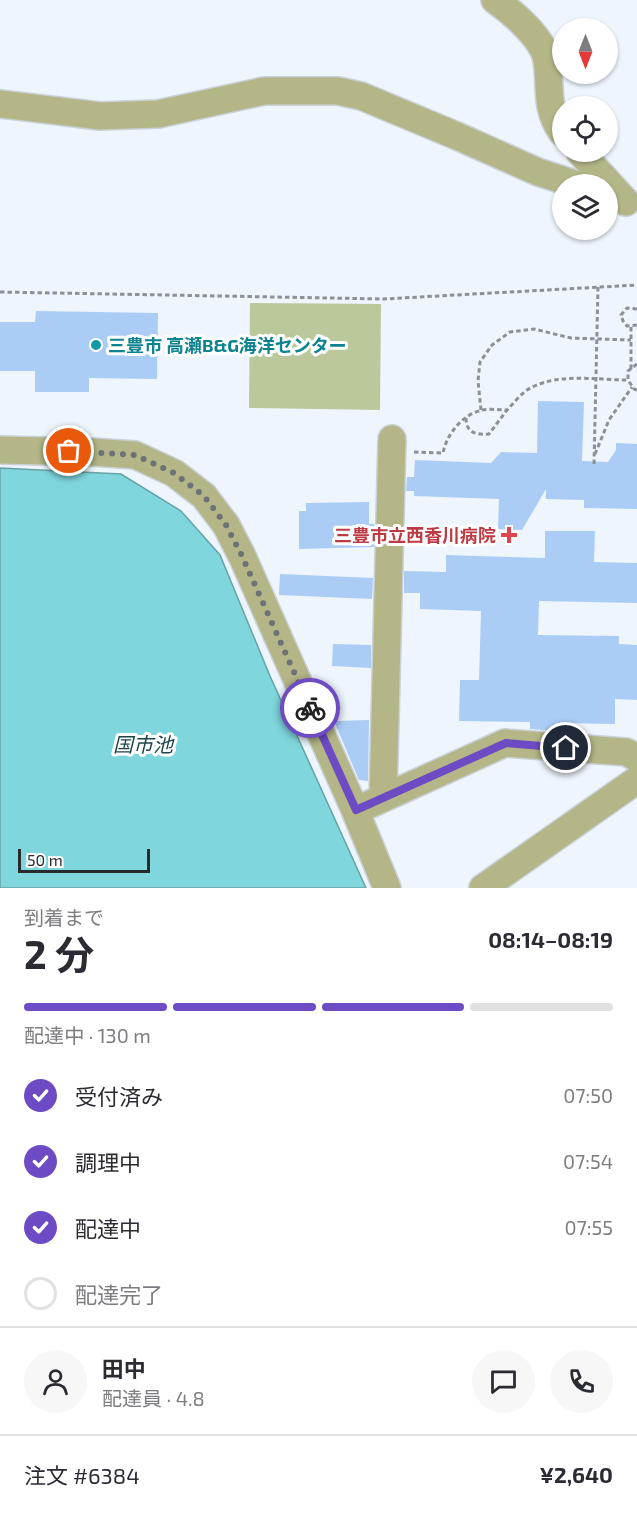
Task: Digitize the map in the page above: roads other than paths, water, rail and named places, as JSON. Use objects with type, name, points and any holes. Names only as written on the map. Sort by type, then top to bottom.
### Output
[{"type":"street","points":[[495,0],[509,10],[538,41],[547,58],[548,94],[552,109]]},
{"type":"street","points":[[0,104],[100,116],[158,114],[264,91],[338,91],[361,96],[552,177]]},
{"type":"street","points":[[589,162],[624,201]]},
{"type":"street","points":[[382,798],[392,445]]},
{"type":"street","points":[[0,450],[135,455],[174,473],[204,496],[226,525],[242,556],[356,810],[387,888]]},
{"type":"street","points":[[356,810],[506,743],[626,752],[637,758]]},
{"type":"street","points":[[483,888],[637,780]]},
{"type":"water","name":"国市池","points":[[0,468],[121,474],[181,511],[220,555],[270,676],[366,888],[0,888]]},
{"type":"place","name":"三豊市 高瀬B&G海洋センター","points":[[96,345]]},
{"type":"place","name":"三豊市立西香川病院","points":[[509,535]]}]
